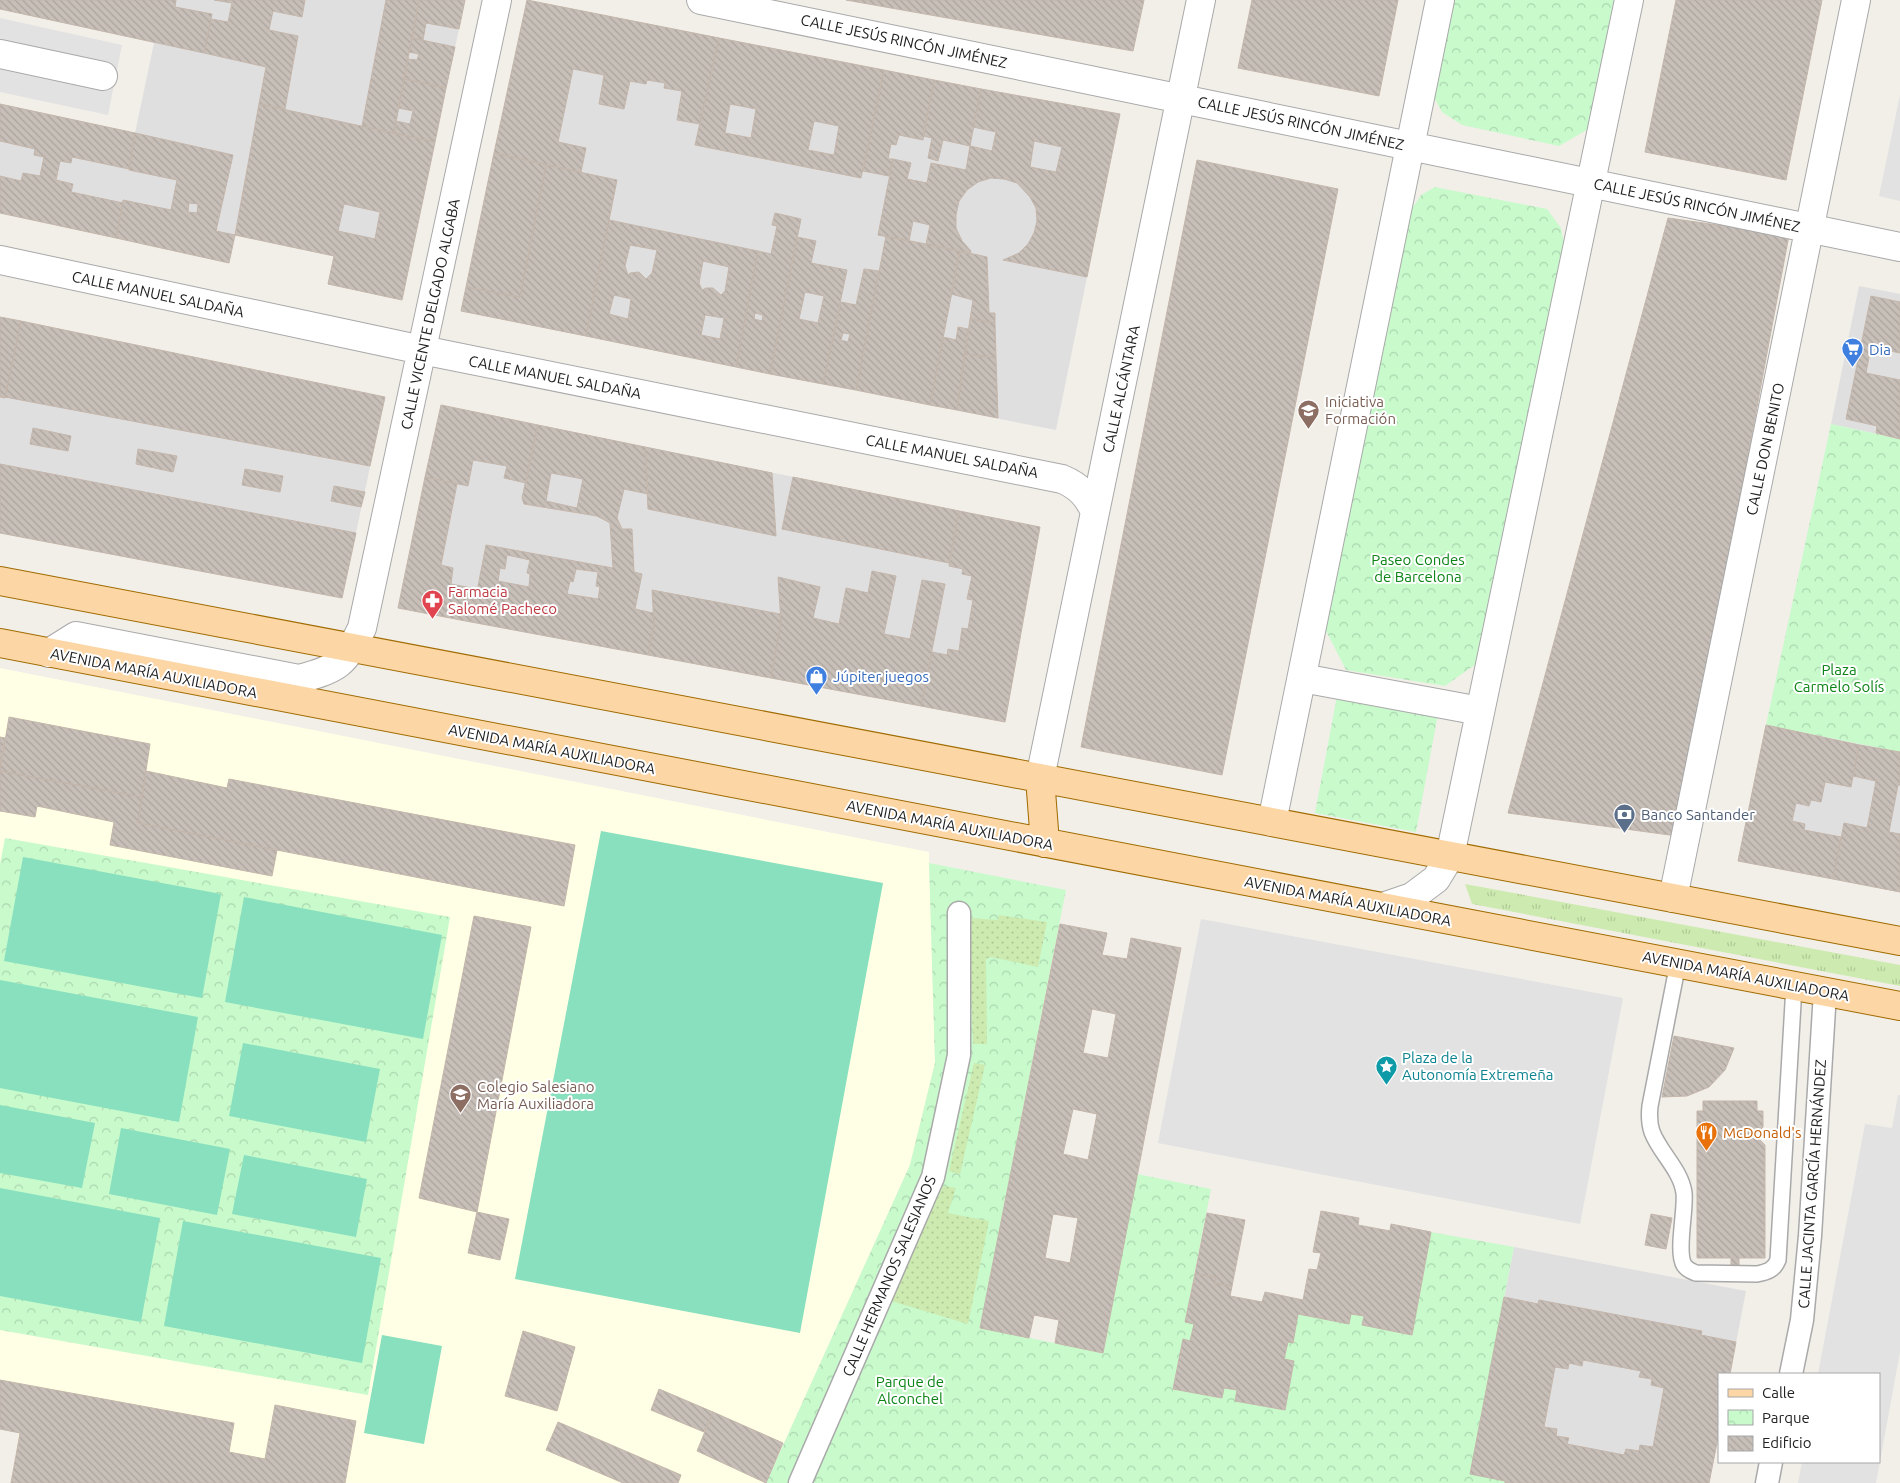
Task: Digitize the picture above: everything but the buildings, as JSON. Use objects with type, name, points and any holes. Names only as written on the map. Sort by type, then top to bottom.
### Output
[{"type":"main road","points":[[0,581],[358,637],[1040,778],[1900,941]]},
{"type":"main road","name":"AVENIDA MARÍA AUXILIADORA","points":[[0,643],[1900,1006]]},
{"type":"main road","points":[[1040,778],[1045,843]]},
{"type":"street","name":"CALLE VICENTE DELGADO ALGABA","points":[[358,637],[498,0]]},
{"type":"street","name":"CALLE JESÚS RINCÓN JIMÉNEZ","points":[[701,0],[798,10],[1181,98],[1900,247]]},
{"type":"street","name":"CALLE ALCÁNTARA","points":[[1040,778],[1201,0]]},
{"type":"street","points":[[1272,822],[1440,0]]},
{"type":"street","points":[[1383,907],[1412,897],[1436,879],[1450,856],[1629,0]]},
{"type":"street","name":"CALLE DON BENITO","points":[[1673,898],[1808,228],[1856,0]]},
{"type":"street","points":[[0,54],[102,76]]},
{"type":"street","name":"CALLE MANUEL SALDAÑA","points":[[0,260],[422,350],[1062,479],[1074,484],[1083,491],[1090,500],[1095,512]]},
{"type":"street","points":[[50,653],[76,636],[299,679],[328,671],[342,661],[358,637]]},
{"type":"street","points":[[1302,678],[1480,711]]},
{"type":"street","name":"CALLE HERMANOS SALESIANOS","points":[[800,1483],[933,1177],[960,1055],[959,912]]},
{"type":"street","name":"CALLE JACINTA GARCÍA HERNÁNDEZ","points":[[1791,1373],[1802,1320],[1810,1236],[1825,992]]},
{"type":"street","points":[[1767,1483],[1772,1463]]},
{"type":"lane","points":[[1678,963],[1650,1106],[1649,1120],[1656,1140],[1681,1180],[1685,1202],[1681,1255],[1689,1271],[1696,1273],[1757,1274],[1766,1272],[1776,1265],[1794,986]]},
{"type":"shaded area","points":[[0,0],[465,0],[402,300],[328,284],[334,256],[235,235],[0,213],[0,104],[135,133],[154,43],[0,9]]},
{"type":"shaded area","points":[[527,0],[934,80],[1120,114],[1056,430],[461,311]]},
{"type":"shaded area","points":[[0,18],[122,45],[108,115],[0,92]]},
{"type":"shaded area","points":[[1900,95],[1900,201],[1879,196]]},
{"type":"shaded area","points":[[1859,286],[1900,294],[1900,439],[1831,424]]},
{"type":"shaded area","points":[[0,317],[385,397],[342,598],[0,533]]},
{"type":"shaded area","points":[[441,405],[1040,527],[1005,722],[398,608]]},
{"type":"shaded area","name":"Colegio Salesiano María Auxiliadora","points":[[0,668],[929,852],[935,1063],[910,1165],[766,1483],[11,1483],[19,1433],[0,1429]]},
{"type":"shaded area","points":[[1766,725],[1900,752],[1900,892],[1738,861]]},
{"type":"shaded area","points":[[1201,919],[1623,998],[1580,1224],[1158,1143]]},
{"type":"shaded area","points":[[1898,1095],[1900,1095],[1900,1352],[1880,1461],[1880,1373],[1818,1373],[1865,1124],[1892,1128]]},
{"type":"shaded area","points":[[1514,1247],[1746,1291],[1730,1373],[1718,1373],[1718,1438],[1709,1483],[1505,1483],[1505,1481],[1470,1474]]},
{"type":"shaded area","points":[[1802,1463],[1880,1463],[1876,1483],[1798,1483]]},
{"type":"green space","points":[[1451,0],[1618,0],[1592,127],[1559,146],[1462,125],[1442,112],[1432,94]]},
{"type":"green space","name":"Paseo Condes de Barcelona","points":[[1435,187],[1547,209],[1561,228],[1566,254],[1483,659],[1445,686],[1346,670],[1323,625],[1407,216],[1421,195]]},
{"type":"green space","name":"Plaza Carmelo Solís","points":[[1831,424],[1900,439],[1900,752],[1766,725]]},
{"type":"green space","points":[[1337,696],[1438,714],[1416,832],[1315,813]]},
{"type":"green space","points":[[601,831],[883,883],[800,1333],[515,1279]]},
{"type":"green space","points":[[5,838],[450,917],[368,1395],[0,1330],[0,864]]},
{"type":"green space","points":[[23,857],[221,894],[202,998],[4,961]]},
{"type":"green space","name":"Parque de Alconchel","points":[[929,863],[1066,890],[980,1328],[1103,1353],[1137,1174],[1211,1189],[1185,1322],[1194,1324],[1190,1341],[1183,1339],[1173,1388],[1221,1398],[1224,1388],[1237,1390],[1236,1401],[1285,1410],[1294,1361],[1284,1359],[1288,1342],[1293,1343],[1298,1314],[1351,1314],[1364,1316],[1363,1325],[1411,1335],[1431,1232],[1514,1247],[1470,1474],[1505,1481],[1505,1483],[766,1483],[910,1165],[935,1063]]},
{"type":"green space","points":[[1465,884],[1900,965],[1900,986],[1472,904]]},
{"type":"green space","points":[[244,897],[442,935],[423,1039],[225,1002]]},
{"type":"green space","points":[[999,915],[1047,922],[1038,967],[991,957],[986,959],[987,1044],[973,1044],[969,918],[998,920]]},
{"type":"green space","points":[[0,980],[198,1017],[179,1122],[0,1088]]},
{"type":"green space","points":[[243,1043],[380,1069],[366,1142],[229,1116]]},
{"type":"green space","points":[[974,1063],[985,1065],[960,1174],[949,1171]]},
{"type":"green space","points":[[0,1105],[95,1123],[82,1188],[0,1173]]},
{"type":"green space","points":[[121,1128],[230,1149],[217,1215],[109,1194]]},
{"type":"green space","points":[[244,1155],[367,1179],[356,1237],[232,1214]]},
{"type":"green space","points":[[943,1186],[956,1188],[948,1213],[989,1221],[968,1324],[891,1301]]},
{"type":"green space","points":[[0,1188],[160,1218],[141,1322],[0,1296]]},
{"type":"green space","points":[[183,1221],[381,1258],[362,1363],[164,1326]]},
{"type":"green space","points":[[382,1335],[442,1346],[424,1444],[364,1433]]},
{"type":"place","name":"Dia","points":[[1853,368]]},
{"type":"place","name":"Iniciativa Formación","points":[[1309,429]]},
{"type":"place","name":"Farmacia Salomé Pacheco","points":[[432,619]]},
{"type":"place","name":"Júpiter juegos","points":[[817,695]]},
{"type":"place","name":"Banco Santander","points":[[1625,833]]},
{"type":"place","name":"Plaza de la Autonomía Extremeña","points":[[1386,1085]]},
{"type":"place","name":"Colegio Salesiano María Auxiliadora","points":[[461,1114]]},
{"type":"place","name":"McDonald's","points":[[1707,1151]]}]
